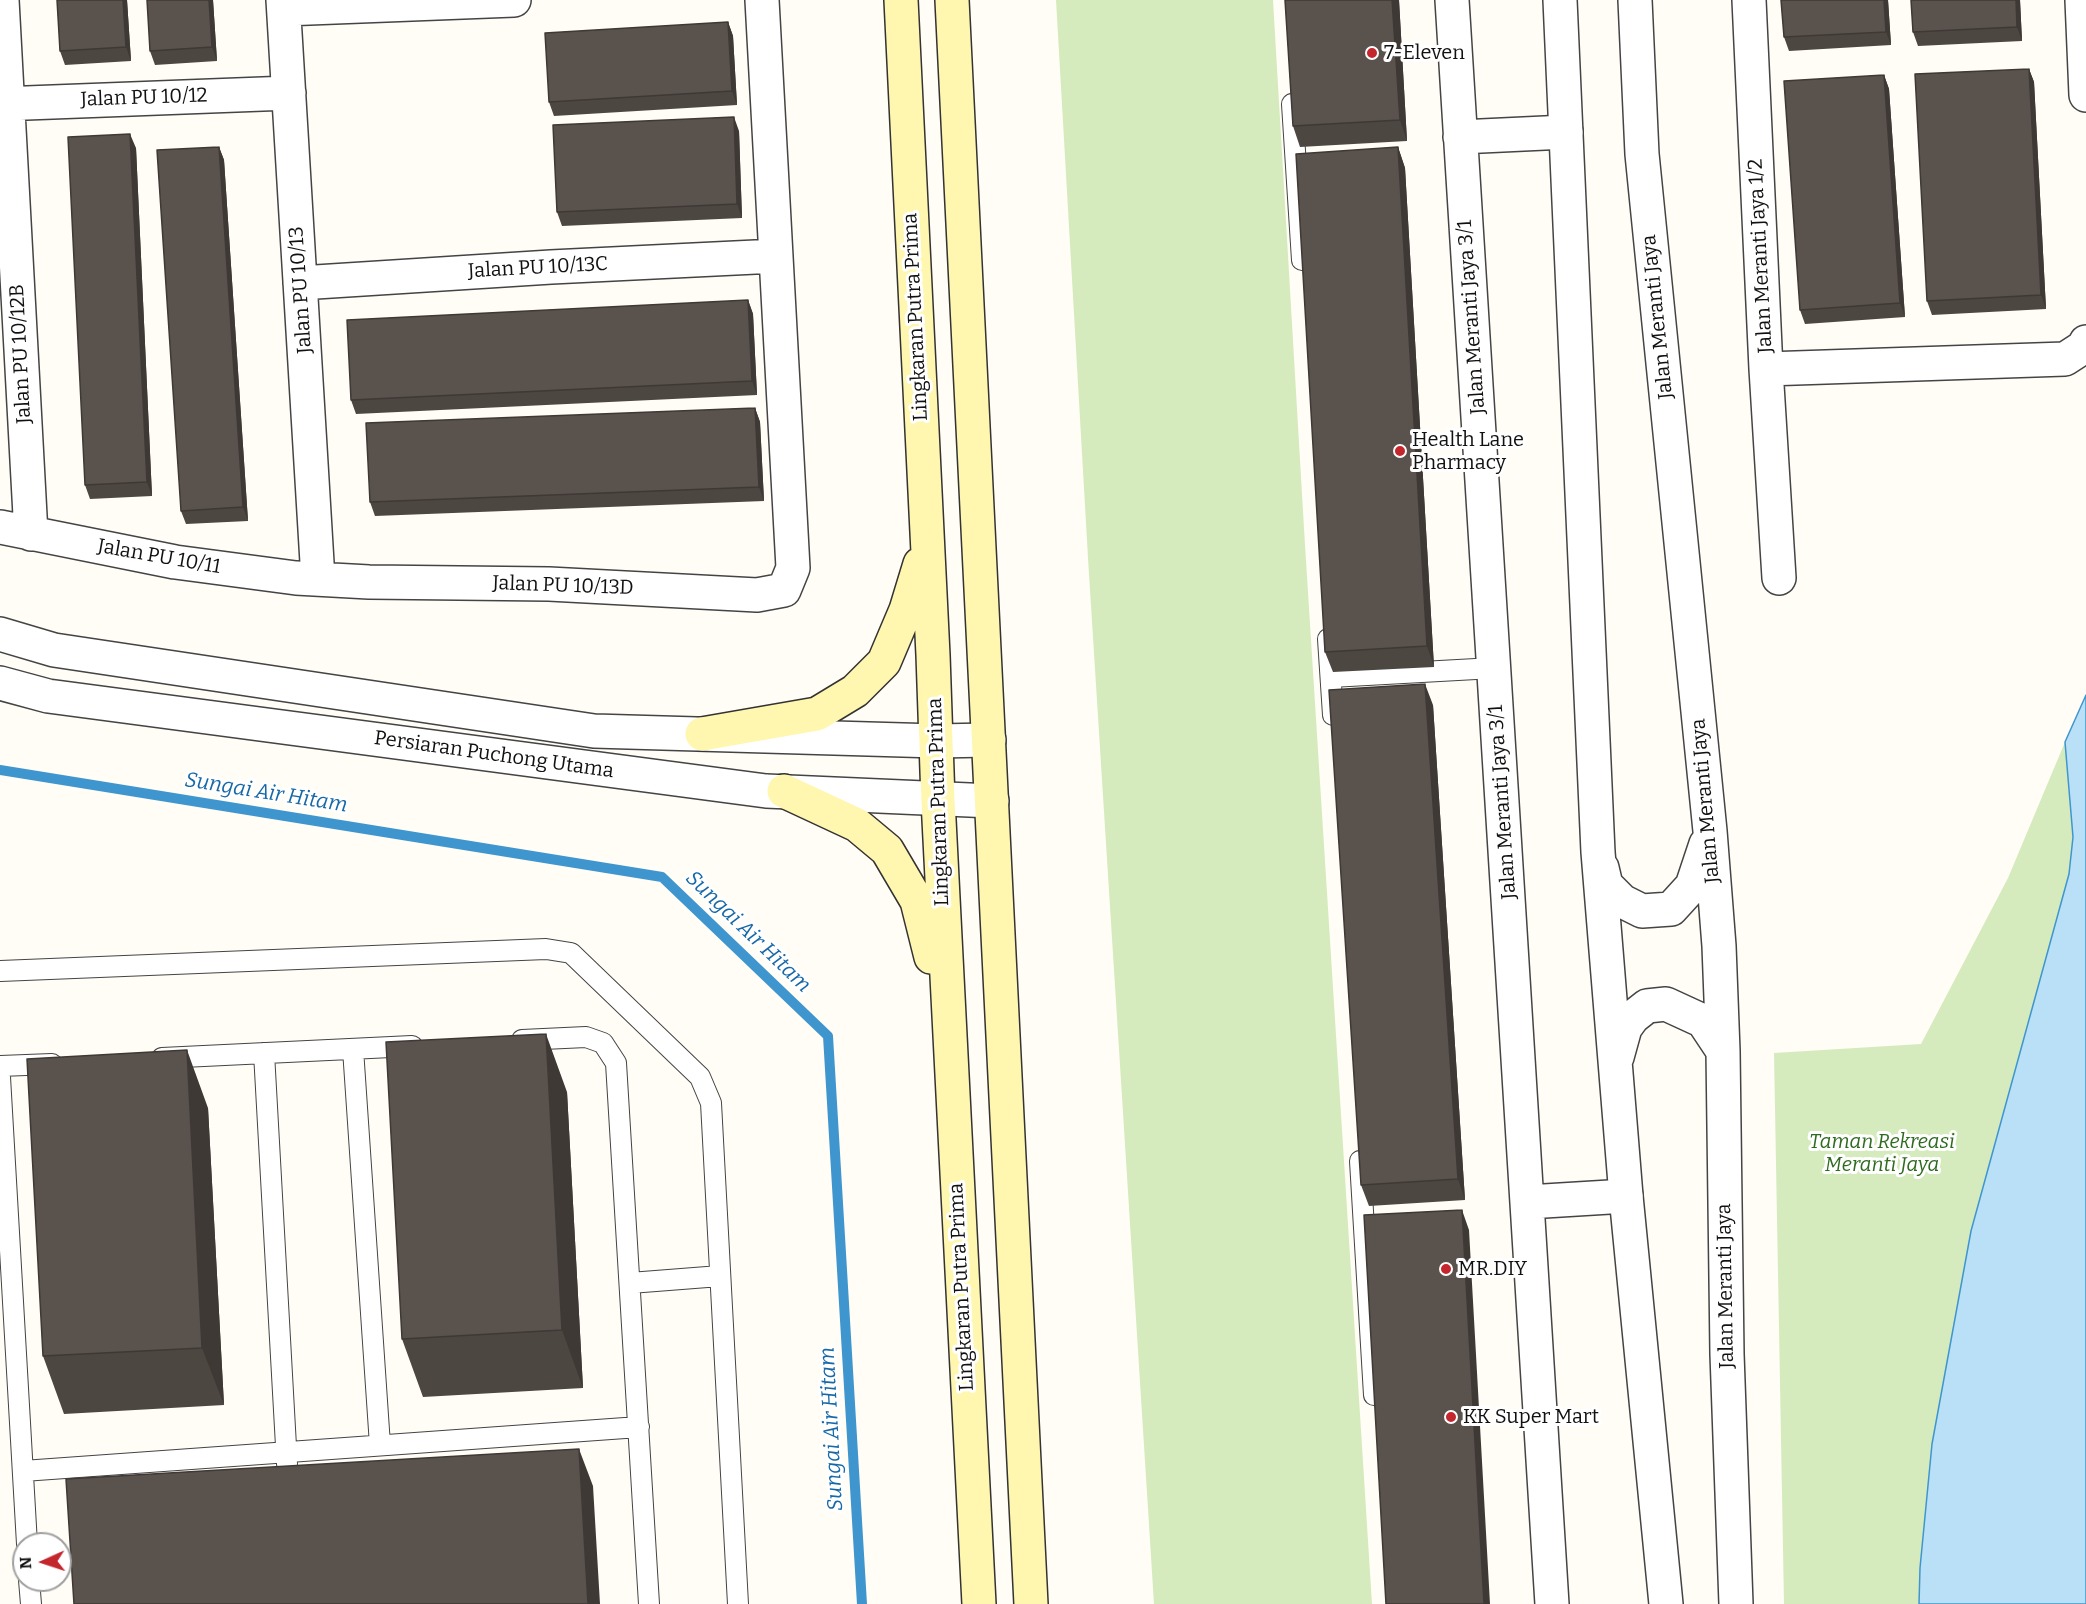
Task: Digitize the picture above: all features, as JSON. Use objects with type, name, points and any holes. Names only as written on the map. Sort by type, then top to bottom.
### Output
[{"type":"main road","name":"Lingkaran Putra Prima","points":[[901,0],[949,1028],[979,1604]]},
{"type":"main road","points":[[952,0],[1031,1604]]},
{"type":"main road","points":[[702,734],[817,714],[855,691],[884,662],[906,610],[927,540]]},
{"type":"main road","points":[[784,791],[857,825],[886,850],[917,900],[949,1028]]},
{"type":"street","name":"Jalan PU 10/12B","points":[[2,0],[15,530]]},
{"type":"street","points":[[284,5],[514,0]]},
{"type":"street","points":[[762,0],[776,256]]},
{"type":"street","name":"Jalan Meranti Jaya 3/1","points":[[1452,0],[1552,1604]]},
{"type":"street","points":[[1560,0],[1598,852],[1626,1196],[1666,1604]]},
{"type":"street","name":"Jalan Meranti Jaya","points":[[1635,0],[1642,154],[1710,831],[1719,946],[1723,1051],[1727,1354],[1736,1604]]},
{"type":"street","name":"Jalan Meranti Jaya 1/2","points":[[1749,0],[1766,369],[2065,359],[2085,344]]},
{"type":"street","points":[[2082,0],[2086,95]]},
{"type":"street","name":"Jalan PU 10/13","points":[[284,5],[318,579]]},
{"type":"street","name":"Jalan PU 10/12","points":[[4,103],[289,93]]},
{"type":"street","points":[[1460,136],[1566,132]]},
{"type":"street","name":"Jalan PU 10/13C","points":[[300,283],[776,256]]},
{"type":"street","name":"Jalan PU 10/13D","points":[[318,579],[549,584],[757,595],[784,590],[793,568],[776,256]]},
{"type":"street","points":[[1766,369],[1779,578]]},
{"type":"street","name":"Jalan PU 10/11","points":[[15,530],[175,562],[318,579]]},
{"type":"street","name":"Persiaran Puchong Utama","points":[[0,634],[54,650],[594,731],[937,741],[989,740]]},
{"type":"street","name":"Persiaran Puchong Utama","points":[[0,683],[60,698],[766,791],[992,801]]},
{"type":"street","points":[[1598,852],[1606,885],[1622,902],[1642,911],[1671,909],[1692,886],[1710,831]]},
{"type":"street","points":[[1615,1064],[1625,1028],[1633,1017],[1647,1006],[1666,1004],[1703,1020],[1723,1051]]},
{"type":"street","points":[[1528,1202],[1626,1196]]},
{"type":"lane","points":[[1291,82],[1304,284]]},
{"type":"lane","points":[[1327,617],[1335,736]]},
{"type":"lane","points":[[1331,677],[1494,668]]},
{"type":"lane","points":[[0,971],[546,950],[571,953],[700,1077],[711,1103],[738,1604]]},
{"type":"lane","points":[[505,1041],[586,1037],[603,1043],[616,1063],[649,1604]]},
{"type":"lane","points":[[149,1059],[435,1045]]},
{"type":"lane","points":[[353,1049],[380,1445]]},
{"type":"lane","points":[[264,1053],[288,1483]]},
{"type":"lane","points":[[0,1066],[69,1063]]},
{"type":"lane","points":[[0,1077],[8,1331],[23,1471],[26,1532]]},
{"type":"lane","points":[[1359,1138],[1376,1418]]},
{"type":"lane","points":[[630,1283],[720,1276]]},
{"type":"lane","points":[[23,1471],[639,1427]]},
{"type":"green space","points":[[1056,0],[1273,0],[1372,1604],[1154,1604],[1088,558]]},
{"type":"green space","name":"Taman Rekreasi Meranti Jaya","points":[[2065,742],[2073,837],[2069,874],[1971,1231],[1932,1444],[1920,1568],[1919,1604],[1784,1604],[1774,1053],[1921,1044],[2008,878]]},
{"type":"water","points":[[2086,695],[2086,1604],[1919,1604],[1920,1568],[1932,1444],[1971,1231],[2069,874],[2073,837],[2065,742]]},
{"type":"building","points":[[57,0],[123,0],[126,47],[60,51]]},
{"type":"building","points":[[147,0],[209,0],[212,47],[150,51]]},
{"type":"building","points":[[1285,0],[1392,0],[1400,120],[1293,126]]},
{"type":"building","points":[[1781,0],[1884,0],[1886,32],[1784,37]]},
{"type":"building","points":[[1911,0],[2016,0],[2017,27],[1913,32]]},
{"type":"building","points":[[728,22],[732,91],[549,102],[545,33]]},
{"type":"building","points":[[2029,69],[2041,295],[1927,301],[1915,74]]},
{"type":"building","points":[[1884,75],[1900,303],[1800,310],[1784,81]]},
{"type":"building","points":[[734,117],[737,204],[557,212],[553,125]]},
{"type":"building","points":[[130,134],[147,482],[85,485],[68,137]]},
{"type":"building","points":[[219,147],[243,507],[181,511],[157,150]]},
{"type":"building","points":[[1398,147],[1427,646],[1325,652],[1296,154]]},
{"type":"building","points":[[748,300],[752,381],[351,400],[347,320]]},
{"type":"building","points":[[755,408],[759,487],[370,502],[366,423]]},
{"type":"building","points":[[1425,684],[1458,1179],[1361,1185],[1329,690]]},
{"type":"building","points":[[546,1034],[562,1330],[402,1339],[386,1042]]},
{"type":"building","points":[[187,1050],[202,1348],[43,1356],[27,1059]]},
{"type":"building","points":[[1462,1210],[1484,1604],[1386,1604],[1364,1215]]},
{"type":"building","points":[[579,1449],[588,1604],[74,1604],[72,1532],[69,1532],[66,1479]]},
{"type":"waterway","name":"Sungai Air Hitam","points":[[0,770],[662,877],[828,1036],[862,1604]]},
{"type":"place","name":"7-Eleven","points":[[1372,53]]},
{"type":"place","name":"Health Lane Pharmacy","points":[[1400,451]]},
{"type":"place","name":"MR.DIY","points":[[1446,1269]]},
{"type":"place","name":"KK Super Mart","points":[[1451,1417]]}]
